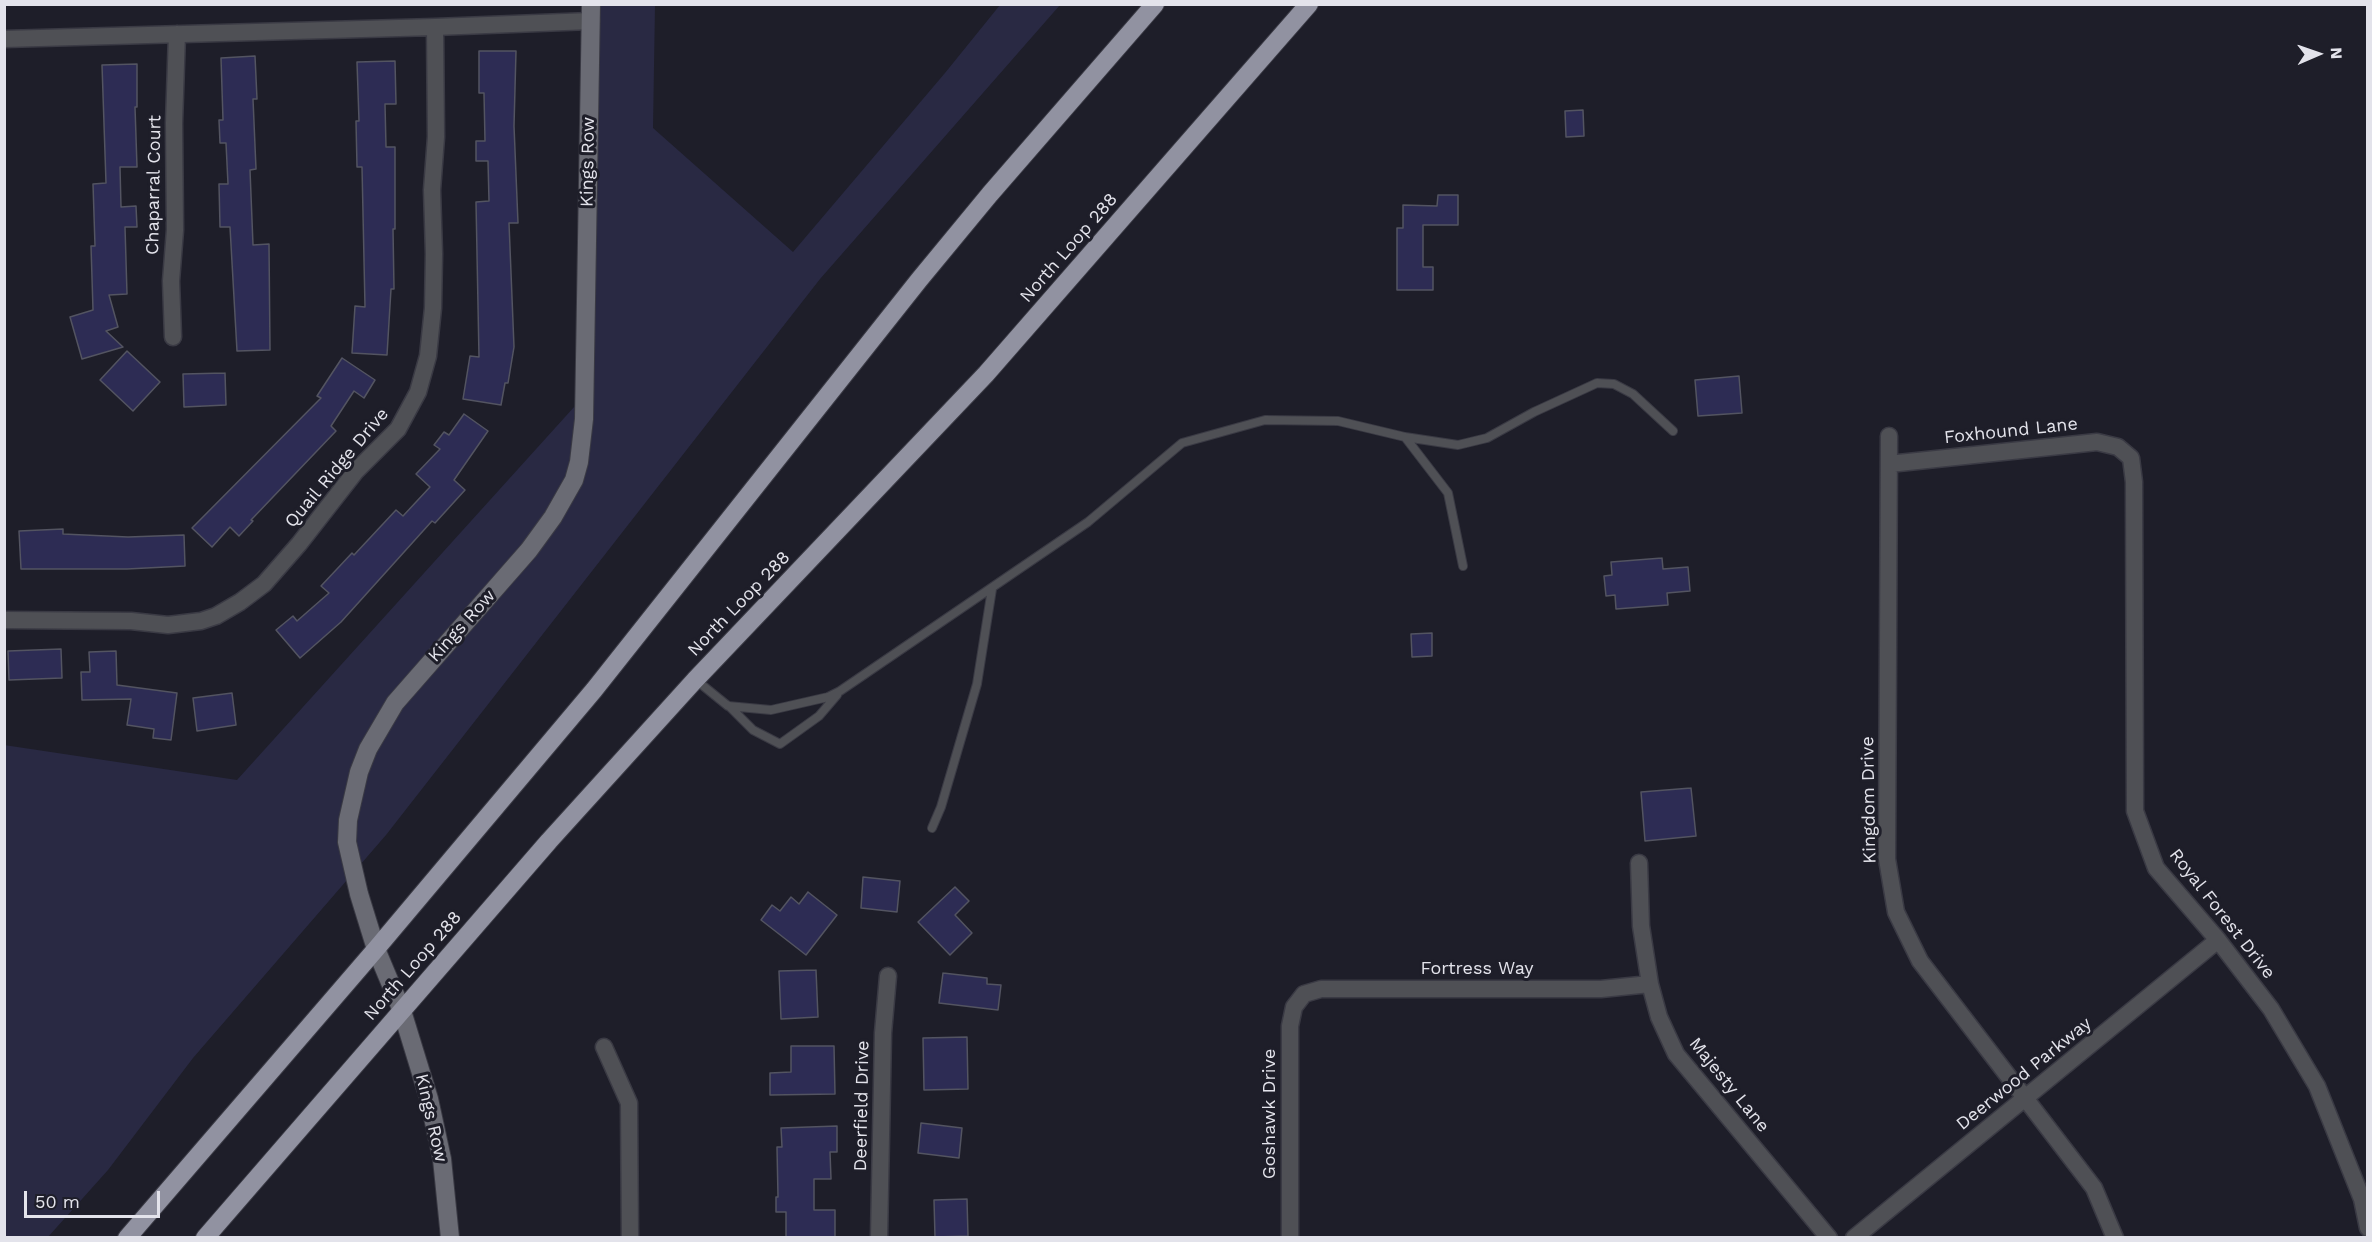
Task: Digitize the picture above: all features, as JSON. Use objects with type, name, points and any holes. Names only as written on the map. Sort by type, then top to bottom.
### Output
[{"type":"highway","points":[[127,1238],[376,949],[594,690],[919,280],[990,194],[1155,4]]},
{"type":"highway","name":"North Loop 288","points":[[205,1238],[549,841],[695,680],[986,374],[1309,4]]},
{"type":"street","name":"Kings Row","points":[[450,1238],[437,1129],[402,1011],[376,949],[351,867],[347,842],[351,799],[368,749],[395,703],[529,550],[564,499],[574,480],[579,462],[584,408],[591,13]]},
{"type":"street","points":[[4,39],[435,27],[591,13]]},
{"type":"street","name":"Quail Ridge Drive","points":[[4,620],[131,621],[168,625],[201,621],[216,616],[264,584],[356,471],[398,429],[418,392],[429,346],[434,254],[432,190],[436,137],[435,27]]},
{"type":"street","name":"Chaparral Court","points":[[173,337],[171,281],[175,230],[174,123],[177,34]]},
{"type":"street","name":"Kingdom Drive","points":[[1889,436],[1887,859],[1896,912],[1920,961],[2094,1188],[2115,1238]]},
{"type":"street","name":"Foxhound Lane","points":[[1889,464],[2097,442],[2118,447],[2131,458]]},
{"type":"street","name":"Royal Forest Drive","points":[[2131,458],[2134,482],[2135,811],[2156,868],[2218,940],[2271,1009],[2317,1086],[2362,1199],[2367,1228]]},
{"type":"street","name":"Majesty Lane","points":[[1639,863],[1641,926],[1650,984],[1659,1017],[1676,1054],[1829,1238]]},
{"type":"street","name":"Deerwood Parkway","points":[[1854,1238],[2218,940]]},
{"type":"street","name":"Deerfield Drive","points":[[879,1238],[883,1033],[888,976]]},
{"type":"street","name":"Fortress Way","points":[[1304,994],[1321,989],[1601,989],[1650,984]]},
{"type":"street","name":"Goshawk Drive","points":[[1290,1238],[1290,1026],[1294,1007],[1304,994]]},
{"type":"street","points":[[604,1047],[629,1103],[630,1238]]},
{"type":"lane","points":[[728,706],[771,710],[828,697],[840,691],[1089,522],[1182,443],[1265,420],[1338,421],[1404,437],[1458,444],[1487,438],[1534,412],[1597,383],[1614,384],[1634,394],[1673,431]]},
{"type":"lane","points":[[1404,437],[1448,492],[1463,566]]},
{"type":"lane","points":[[932,828],[941,807],[977,684],[992,589]]},
{"type":"lane","points":[[695,680],[753,729],[780,744],[819,716],[840,691]]},
{"type":"shaded area","points":[[591,5],[655,5],[653,128],[793,252],[1000,5],[1060,5],[820,279],[386,835],[193,1058],[108,1170],[48,1237],[5,1237],[4,745],[237,780],[584,396]]},
{"type":"building","points":[[479,51],[516,51],[514,126],[518,223],[509,223],[514,347],[508,383],[505,383],[501,405],[463,399],[470,356],[479,357],[476,202],[489,201],[488,161],[476,161],[476,141],[485,141],[484,93],[479,93]]},
{"type":"building","points":[[255,56],[257,99],[253,99],[256,169],[250,170],[253,245],[269,244],[270,350],[237,351],[230,227],[220,227],[219,184],[228,184],[226,143],[220,143],[219,120],[223,120],[221,58]]},
{"type":"building","points":[[395,61],[396,104],[385,104],[386,147],[395,147],[394,289],[391,289],[387,355],[352,353],[355,306],[365,307],[362,167],[357,167],[356,121],[359,121],[357,62]]},
{"type":"building","points":[[137,64],[137,107],[135,107],[137,167],[120,167],[121,207],[136,206],[137,227],[125,227],[127,294],[109,295],[118,327],[106,331],[123,347],[82,359],[70,317],[93,310],[91,246],[95,246],[93,184],[106,183],[102,65]]},
{"type":"building","points":[[1583,110],[1584,136],[1566,137],[1565,111]]},
{"type":"building","points":[[1438,195],[1458,195],[1458,225],[1423,225],[1423,267],[1433,267],[1433,290],[1397,290],[1397,228],[1403,228],[1403,205],[1437,206]]},
{"type":"building","points":[[127,351],[160,382],[133,411],[100,380]]},
{"type":"building","points":[[342,358],[375,380],[364,398],[354,391],[331,426],[336,431],[251,520],[253,521],[239,536],[230,527],[212,547],[192,528],[321,398],[317,396]]},
{"type":"building","points":[[225,373],[226,405],[184,407],[183,374]]},
{"type":"building","points":[[1739,376],[1742,413],[1698,416],[1695,380]]},
{"type":"building","points":[[464,414],[488,431],[454,480],[465,490],[435,523],[432,521],[341,622],[300,658],[276,630],[293,616],[297,621],[329,593],[321,586],[352,553],[354,555],[396,510],[403,516],[430,487],[416,474],[440,449],[434,445],[444,432],[449,435]]},
{"type":"building","points":[[63,529],[63,534],[128,537],[184,535],[185,566],[127,569],[21,569],[19,531]]},
{"type":"building","points":[[1662,558],[1663,569],[1688,567],[1690,591],[1667,593],[1668,605],[1616,609],[1615,595],[1606,596],[1604,576],[1612,575],[1611,562]]},
{"type":"building","points":[[1432,633],[1432,656],[1412,657],[1411,634]]},
{"type":"building","points":[[61,649],[62,678],[9,680],[8,651]]},
{"type":"building","points":[[116,651],[117,685],[177,693],[171,740],[153,738],[154,729],[127,725],[131,699],[82,700],[81,672],[90,672],[89,652]]},
{"type":"building","points":[[232,693],[236,725],[197,731],[193,698]]},
{"type":"building","points":[[1691,788],[1696,836],[1645,841],[1641,792]]},
{"type":"building","points":[[863,877],[900,881],[897,912],[861,908]]},
{"type":"building","points":[[955,887],[969,901],[955,915],[972,933],[950,955],[918,922]]},
{"type":"building","points":[[808,892],[837,915],[806,955],[761,920],[772,905],[780,911],[791,897],[799,904]]},
{"type":"building","points":[[816,970],[818,1017],[781,1019],[779,971]]},
{"type":"building","points":[[943,973],[987,978],[987,984],[1001,985],[998,1010],[939,1003]]},
{"type":"building","points":[[967,1037],[968,1089],[924,1090],[923,1038]]},
{"type":"building","points":[[791,1046],[834,1046],[835,1094],[770,1095],[770,1073],[791,1072]]},
{"type":"building","points":[[921,1123],[962,1128],[959,1158],[918,1153]]},
{"type":"building","points":[[837,1126],[837,1152],[830,1152],[831,1179],[814,1179],[814,1210],[835,1210],[835,1238],[786,1238],[786,1212],[776,1212],[777,1147],[782,1147],[781,1128]]},
{"type":"building","points":[[967,1199],[968,1236],[935,1237],[934,1200]]}]
